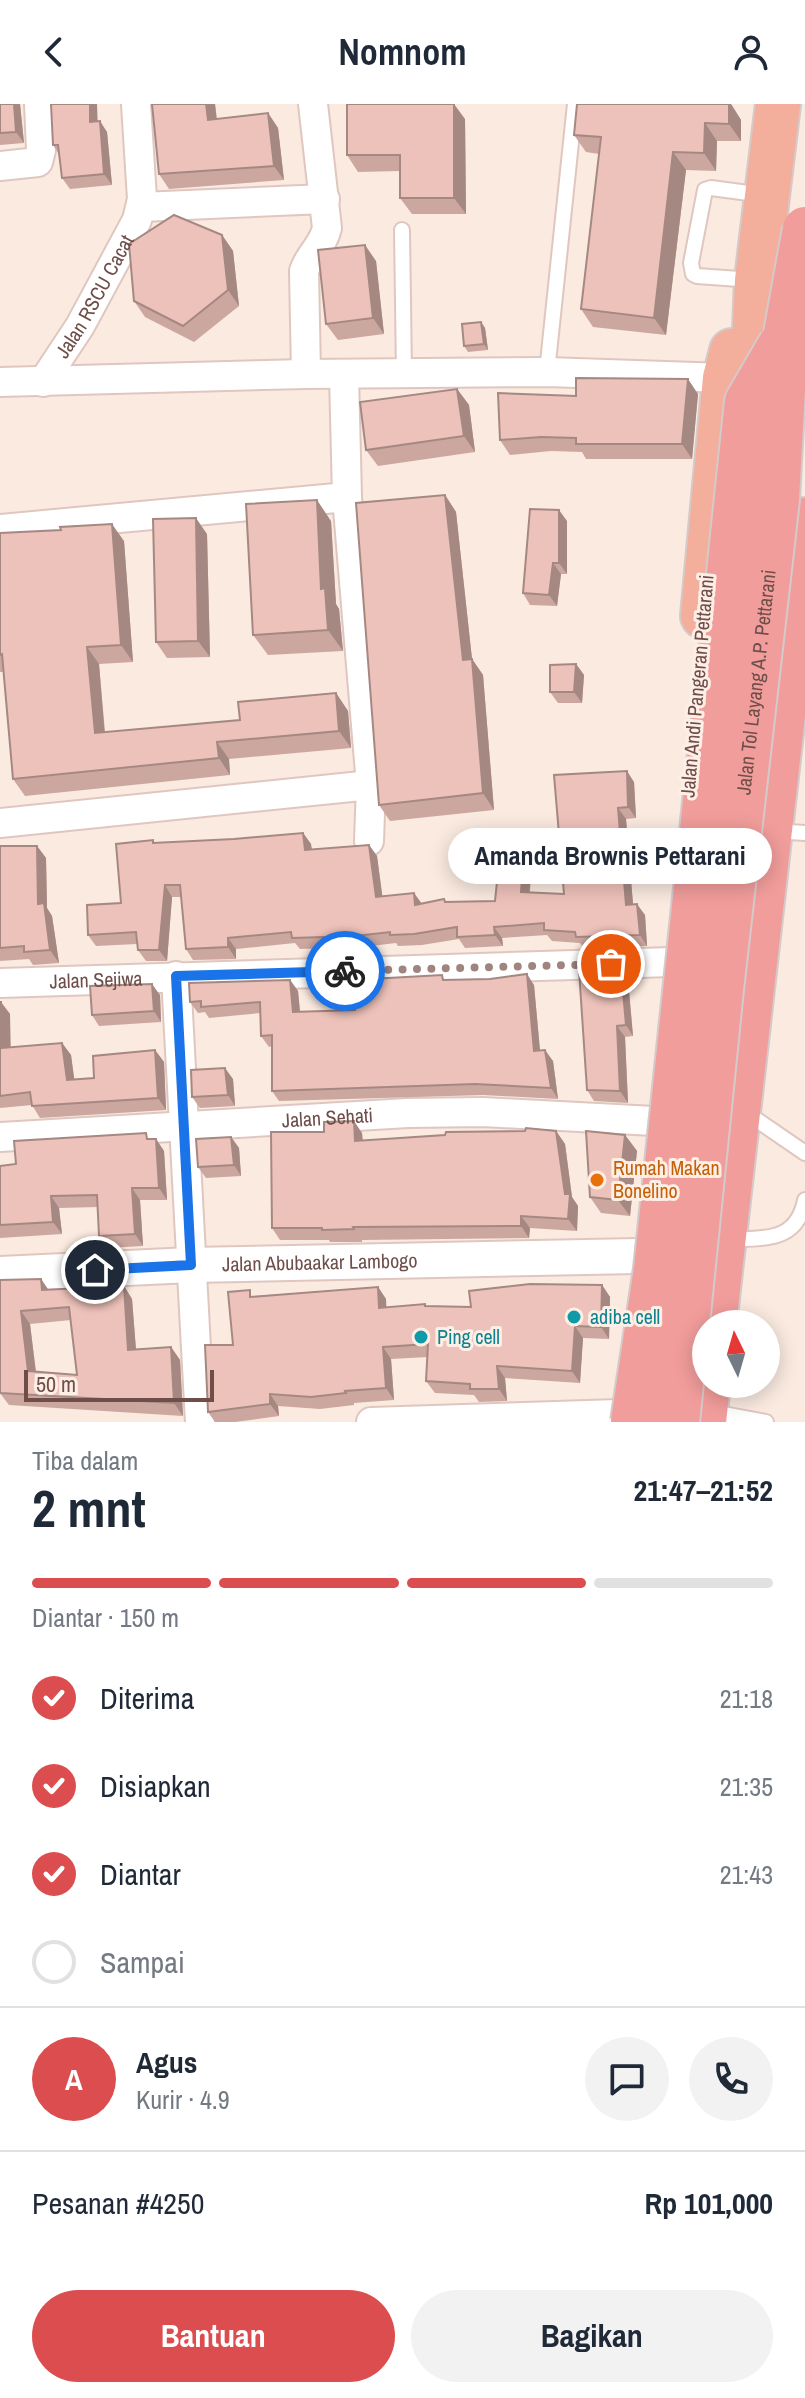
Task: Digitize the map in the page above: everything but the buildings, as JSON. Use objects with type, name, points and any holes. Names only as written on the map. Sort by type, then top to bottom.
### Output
[{"type":"highway","name":"Jalan Andi Pangeran Pettarani","points":[[629,1420],[675,1048],[671,962],[740,371],[758,285],[778,104]]},
{"type":"highway","name":"Jalan Tol Layang A.P. Pettarani","points":[[677,1422],[721,989],[777,499],[786,334],[805,229]]},
{"type":"highway","points":[[629,1420],[656,1269],[747,402],[786,334]]},
{"type":"highway","name":"Jalan Andi Pangeran Pettarani","points":[[629,1420],[638,1256],[654,1121],[700,965],[721,691],[738,540],[740,371]]},
{"type":"highway","points":[[740,371],[792,407],[805,408]]},
{"type":"highway","points":[[738,540],[750,523],[764,512],[783,505],[805,508]]},
{"type":"highway","name":"Jalan Tol Layang A.P. Pettarani","points":[[716,1310],[805,520]]},
{"type":"highway","points":[[734,1310],[754,1118],[797,833],[805,673]]},
{"type":"street","points":[[0,166],[38,162],[41,150],[39,104]]},
{"type":"street","points":[[136,104],[141,207],[325,199]]},
{"type":"street","points":[[306,374],[302,282],[306,262],[325,237],[325,199],[313,104]]},
{"type":"street","name":"Jalan RSCU Cacat","points":[[43,382],[85,316],[131,233],[141,207]]},
{"type":"street","points":[[0,382],[306,374],[740,371]]},
{"type":"street","points":[[344,375],[347,497],[371,785],[369,841]]},
{"type":"street","points":[[0,529],[347,497]]},
{"type":"street","points":[[0,823],[371,785]]},
{"type":"street","name":"Jalan Sejiwa","points":[[0,983],[671,962]]},
{"type":"street","points":[[176,976],[200,1422]]},
{"type":"street","name":"Jalan Sehati","points":[[0,1137],[342,1116],[483,1112],[654,1121]]},
{"type":"street","name":"Jalan Abubaakar Lambogo","points":[[0,1274],[191,1265],[638,1256]]},
{"type":"street","points":[[371,1422],[629,1420]]},
{"type":"lane","points":[[547,372],[575,104]]},
{"type":"lane","points":[[758,285],[697,276],[693,274],[691,263],[705,190],[711,188],[767,196]]},
{"type":"lane","points":[[402,230],[404,374]]},
{"type":"lane","points":[[754,1118],[805,1153]]},
{"type":"lane","points":[[742,1239],[770,1239],[780,1235],[802,1215],[805,1200]]},
{"type":"lane","points":[[716,1405],[766,1422]]},
{"type":"way so far","points":[[345,971],[611,964]]},
{"type":"place","name":"Amanda Brownis Pettarani","points":[[611,964]]},
{"type":"place","name":"Rumah Makan Bonelino","points":[[597,1180]]},
{"type":"place","name":"adiba cell","points":[[574,1317]]},
{"type":"place","name":"Ping cell","points":[[421,1337]]},
{"type":"route","points":[[95,1270],[191,1265],[176,976],[345,971]]}]
